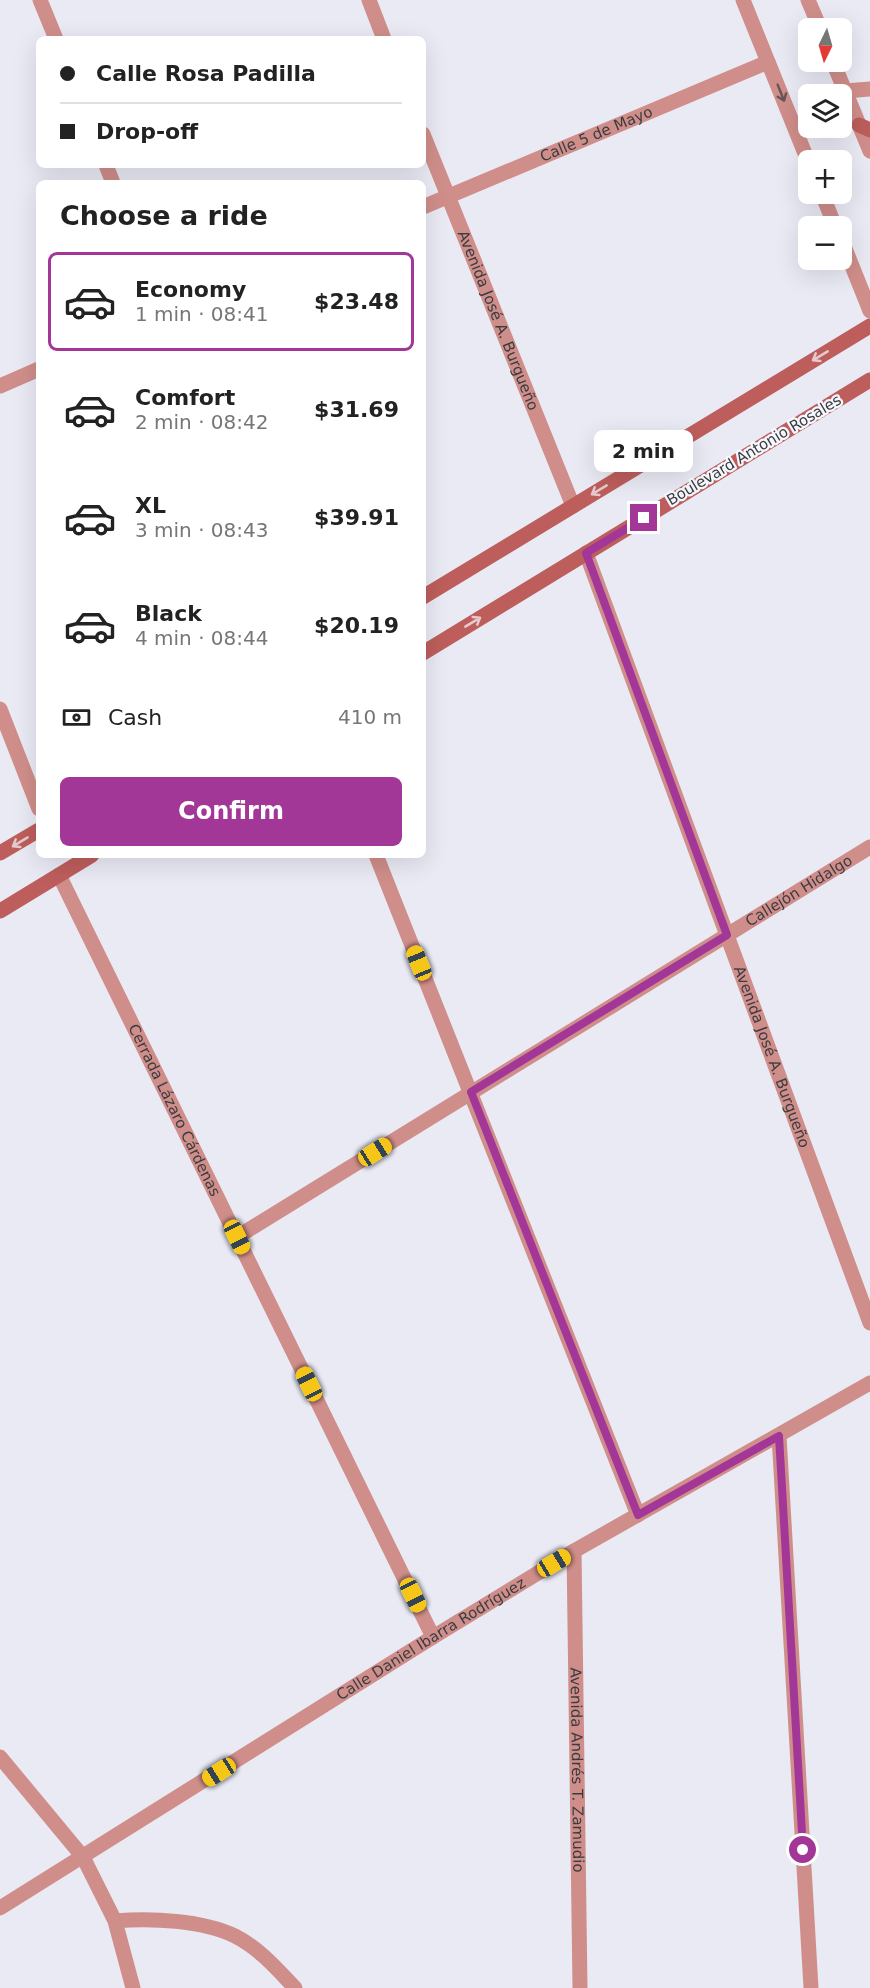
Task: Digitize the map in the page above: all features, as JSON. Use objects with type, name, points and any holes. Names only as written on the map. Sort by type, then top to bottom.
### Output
[{"type":"main road","points":[[426,595],[870,326]]},
{"type":"main road","name":"Boulevard Antonio Rosales","points":[[426,651],[870,380]]},
{"type":"main road","points":[[0,853],[36,832]]},
{"type":"main road","points":[[0,911],[87,858]]},
{"type":"street","points":[[40,0],[55,36]]},
{"type":"street","points":[[369,0],[383,36]]},
{"type":"street","points":[[743,0],[804,150]]},
{"type":"street","points":[[808,0],[816,18]]},
{"type":"street","name":"Calle 5 de Mayo","points":[[426,206],[768,62]]},
{"type":"street","points":[[852,91],[870,89]]},
{"type":"street","points":[[852,105],[865,128],[870,151]]},
{"type":"street","name":"Avenida José A. Burgueño","points":[[426,141],[573,506]]},
{"type":"street","points":[[852,266],[870,311]]},
{"type":"street","points":[[0,386],[36,370]]},
{"type":"street","name":"Avenida José A. Burgueño","points":[[586,553],[870,1323]]},
{"type":"street","points":[[0,709],[36,801]]},
{"type":"street","name":"Callejón Hidalgo","points":[[237,1237],[870,847]]},
{"type":"street","points":[[377,858],[638,1515]]},
{"type":"street","name":"Cerrada Lázaro Cárdenas","points":[[59,875],[433,1637]]},
{"type":"street","name":"Calle Daniel Ibarra Rodríguez","points":[[0,1908],[574,1551],[870,1383]]},
{"type":"street","points":[[779,1436],[811,1988]]},
{"type":"street","name":"Avenida Andrés T. Zamudio","points":[[574,1551],[580,1988]]},
{"type":"street","points":[[0,1757],[83,1857],[115,1921],[133,1988]]},
{"type":"street","points":[[115,1921],[143,1919],[198,1926],[236,1937],[268,1960],[295,1988]]},
{"type":"route","points":[[644,518],[586,553],[727,935],[471,1092],[638,1515],[779,1436],[803,1850]]}]
